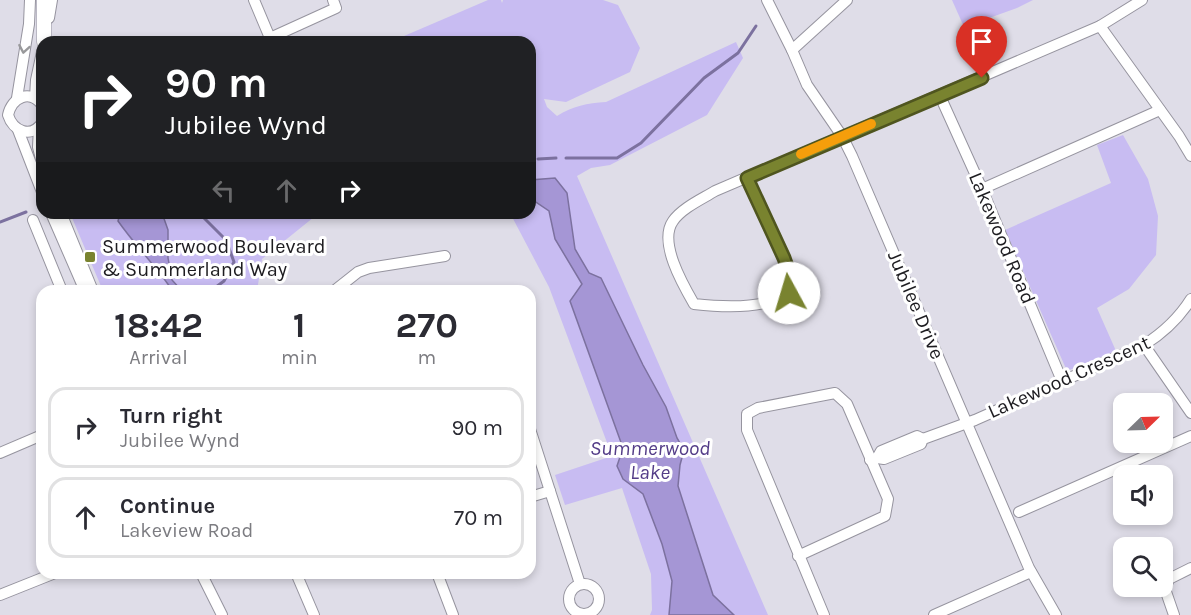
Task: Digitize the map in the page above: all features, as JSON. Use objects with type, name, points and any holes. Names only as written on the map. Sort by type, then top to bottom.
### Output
[{"type":"main road","points":[[44,0],[44,36]]},
{"type":"street","points":[[30,0],[29,24],[14,103],[8,115],[10,125],[36,179]]},
{"type":"street","points":[[45,36],[52,0]]},
{"type":"street","points":[[254,0],[269,36]]},
{"type":"street","points":[[274,36],[336,8],[333,0]]},
{"type":"street","name":"Jubilee Drive","points":[[767,0],[807,85],[842,136],[852,156],[1031,572],[1056,615]]},
{"type":"street","points":[[792,50],[847,0]]},
{"type":"street","points":[[747,178],[784,258],[791,278],[789,293],[782,299],[768,303],[715,306],[694,304],[681,280],[667,237],[673,221],[715,191],[1100,26],[1142,0]]},
{"type":"street","points":[[1100,26],[1191,156]]},
{"type":"street","points":[[0,115],[26,96],[36,101]]},
{"type":"street","name":"Lakewood Road","points":[[940,96],[982,189],[1062,381]]},
{"type":"street","points":[[982,189],[1160,110]]},
{"type":"street","points":[[10,125],[29,132],[36,128]]},
{"type":"street","points":[[53,219],[82,285]]},
{"type":"street","points":[[63,219],[91,285]]},
{"type":"street","points":[[33,220],[59,285]]},
{"type":"street","points":[[39,236],[57,229]]},
{"type":"street","points":[[340,285],[369,268],[445,256]]},
{"type":"street","name":"Lakewood Crescent","points":[[873,459],[881,451],[917,436],[923,439],[966,423],[1144,345],[1161,334],[1184,311],[1191,299]]},
{"type":"street","points":[[1144,345],[1191,413]]},
{"type":"street","points":[[798,556],[885,516],[888,500],[873,459],[847,404],[835,393],[758,408],[747,414],[747,430],[798,556],[824,615]]},
{"type":"street","points":[[1019,512],[1191,436]]},
{"type":"street","points":[[0,453],[36,438]]},
{"type":"street","points":[[536,448],[580,584]]},
{"type":"street","points":[[536,495],[550,491]]},
{"type":"street","points":[[1174,615],[1166,589],[1169,579],[1191,568]]},
{"type":"street","points":[[934,615],[1031,572]]},
{"type":"street","points":[[0,595],[40,579]]},
{"type":"street","points":[[204,579],[222,615]]},
{"type":"street","points":[[211,579],[216,600]]},
{"type":"street","points":[[299,579],[314,615]]},
{"type":"street","points":[[439,579],[453,615]]},
{"type":"shaded area","points":[[488,0],[501,0],[502,3],[503,0],[603,0],[618,5],[640,48],[630,72],[566,102],[544,99],[547,107],[557,116],[580,106],[606,102],[736,42],[743,58],[707,115],[610,165],[591,168],[577,176],[768,615],[650,615],[652,610],[651,574],[622,488],[565,505],[555,475],[612,456],[549,287],[513,219],[536,219],[536,36],[404,36]]},
{"type":"shaded area","points":[[952,0],[1033,0],[964,27]]},
{"type":"shaded area","points":[[1123,135],[1148,179],[1158,216],[1156,255],[1129,289],[1097,308],[1116,351],[1067,371],[1005,230],[1111,183],[1097,145]]},
{"type":"shaded area","points":[[73,219],[312,219],[262,259],[258,285],[100,285]]},
{"type":"water","name":"Summerwood Lake","points":[[555,178],[567,193],[575,249],[589,273],[601,278],[666,407],[677,438],[684,450],[678,486],[713,595],[734,615],[669,615],[672,581],[662,544],[643,494],[623,479],[617,466],[623,448],[570,301],[582,284],[555,239],[549,211],[536,202],[536,180]]},
{"type":"water","points":[[118,219],[164,219],[168,230],[168,258],[172,280],[177,285],[168,285]]},
{"type":"waterway","points":[[566,158],[617,158],[641,143],[704,78],[738,53],[756,26]]},
{"type":"waterway","points":[[538,159],[556,158]]},
{"type":"waterway","points":[[0,222],[26,212]]},
{"type":"waterway","points":[[205,219],[226,240],[234,262],[224,281],[219,285]]},
{"type":"slow traffic","points":[[801,154],[871,124]]},
{"type":"place","name":"Summerwood Boulevard & Summerland Way","points":[[90,257]]},
{"type":"route","points":[[789,293],[791,278],[784,258],[747,178],[982,78]]}]
